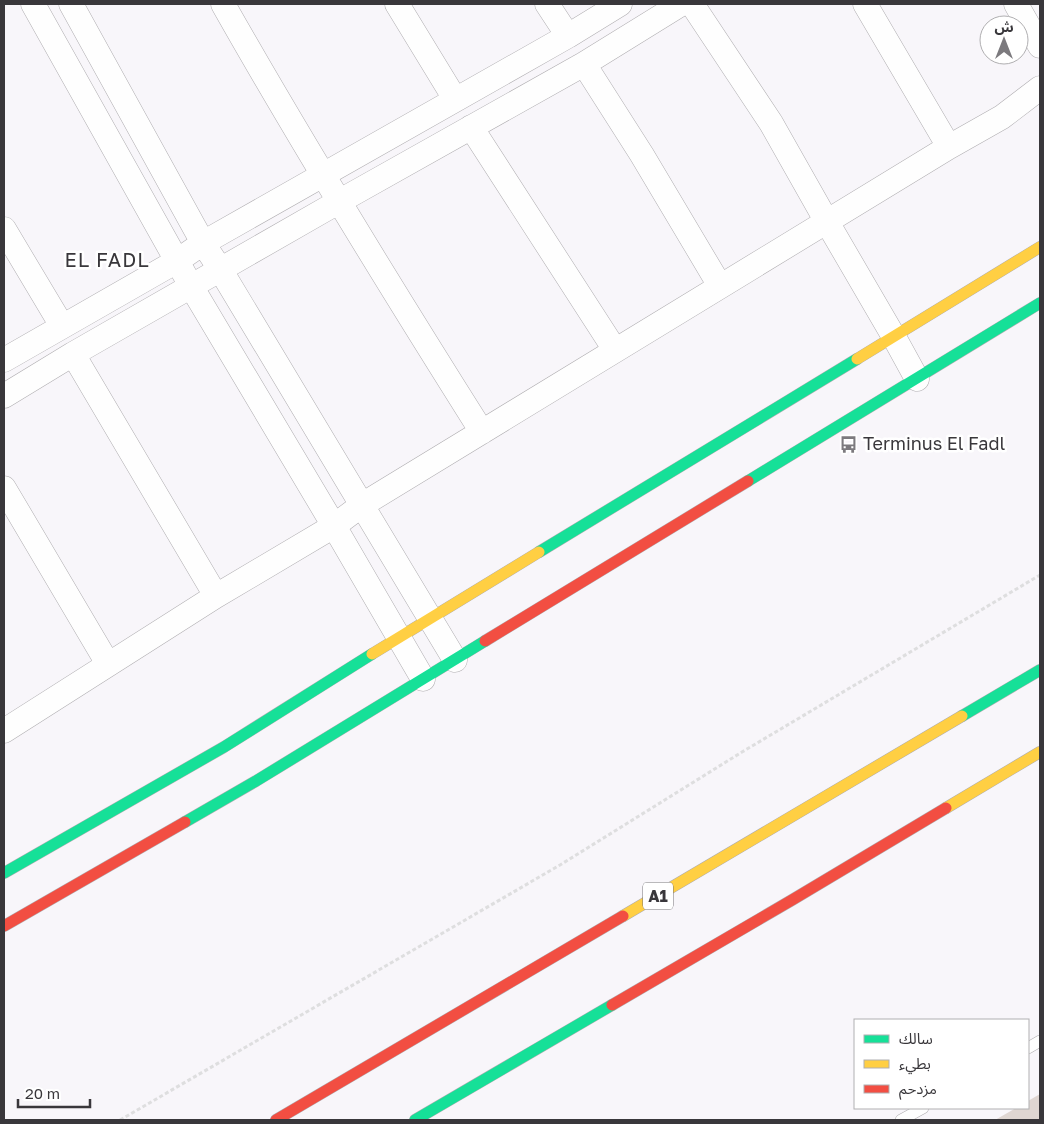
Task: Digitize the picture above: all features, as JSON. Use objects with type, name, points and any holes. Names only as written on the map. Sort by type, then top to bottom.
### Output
[{"type":"main road","points":[[4,874],[224,747],[398,637],[1040,247]]},
{"type":"main road","points":[[4,926],[256,781],[1040,303]]},
{"type":"main road","name":"A1","points":[[276,1120],[1040,670]]},
{"type":"main road","points":[[415,1120],[792,900],[1040,752]]},
{"type":"street","points":[[71,4],[203,243],[455,660]]},
{"type":"street","points":[[224,4],[323,175],[482,432]]},
{"type":"street","points":[[397,4],[455,99]]},
{"type":"street","points":[[547,4],[568,36]]},
{"type":"street","points":[[4,360],[203,243],[568,36],[620,4]]},
{"type":"street","points":[[4,396],[220,269],[584,64],[681,4]]},
{"type":"street","points":[[692,4],[771,123],[917,379]]},
{"type":"street","points":[[865,4],[949,147]]},
{"type":"street","points":[[1016,4],[1040,46]]},
{"type":"street","points":[[41,7],[191,286],[423,679]]},
{"type":"street","points":[[584,64],[720,286]]},
{"type":"street","points":[[4,731],[216,596],[334,526],[362,505],[949,147],[1002,118],[1040,88]]},
{"type":"street","points":[[471,127],[615,350]]},
{"type":"street","points":[[4,229],[62,326]]},
{"type":"street","points":[[73,354],[216,596]]},
{"type":"street","points":[[4,488],[108,664]]},
{"type":"lane","points":[[1029,1047],[1040,1041]]},
{"type":"lane","points":[[901,1120],[921,1109]]},
{"type":"path","points":[[120,1120],[560,865],[742,752],[1040,575]]},
{"type":"building","points":[[1040,1094],[1040,1120],[995,1120],[1014,1109],[1029,1109],[1029,1100]]},
{"type":"traffic: fast","points":[[748,481],[1040,303]]},
{"type":"traffic: fast","points":[[539,552],[857,359]]},
{"type":"traffic: fast","points":[[185,822],[256,781],[485,641]]},
{"type":"traffic: fast","points":[[4,873],[224,747],[372,654]]},
{"type":"traffic: fast","points":[[962,716],[1040,670]]},
{"type":"traffic: fast","points":[[415,1120],[612,1005]]},
{"type":"traffic: slow","points":[[857,359],[1040,247]]},
{"type":"traffic: slow","points":[[372,654],[539,552]]},
{"type":"traffic: slow","points":[[623,916],[962,716]]},
{"type":"traffic: slow","points":[[946,808],[1040,752]]},
{"type":"traffic: jam","points":[[485,641],[748,481]]},
{"type":"traffic: jam","points":[[612,1005],[946,808]]},
{"type":"traffic: jam","points":[[4,926],[185,822]]},
{"type":"traffic: jam","points":[[276,1120],[623,916]]},
{"type":"place","name":"Terminus El Fadl","points":[[849,444]]},
{"type":"district","name":"EL FADL","points":[[107,260]]}]
